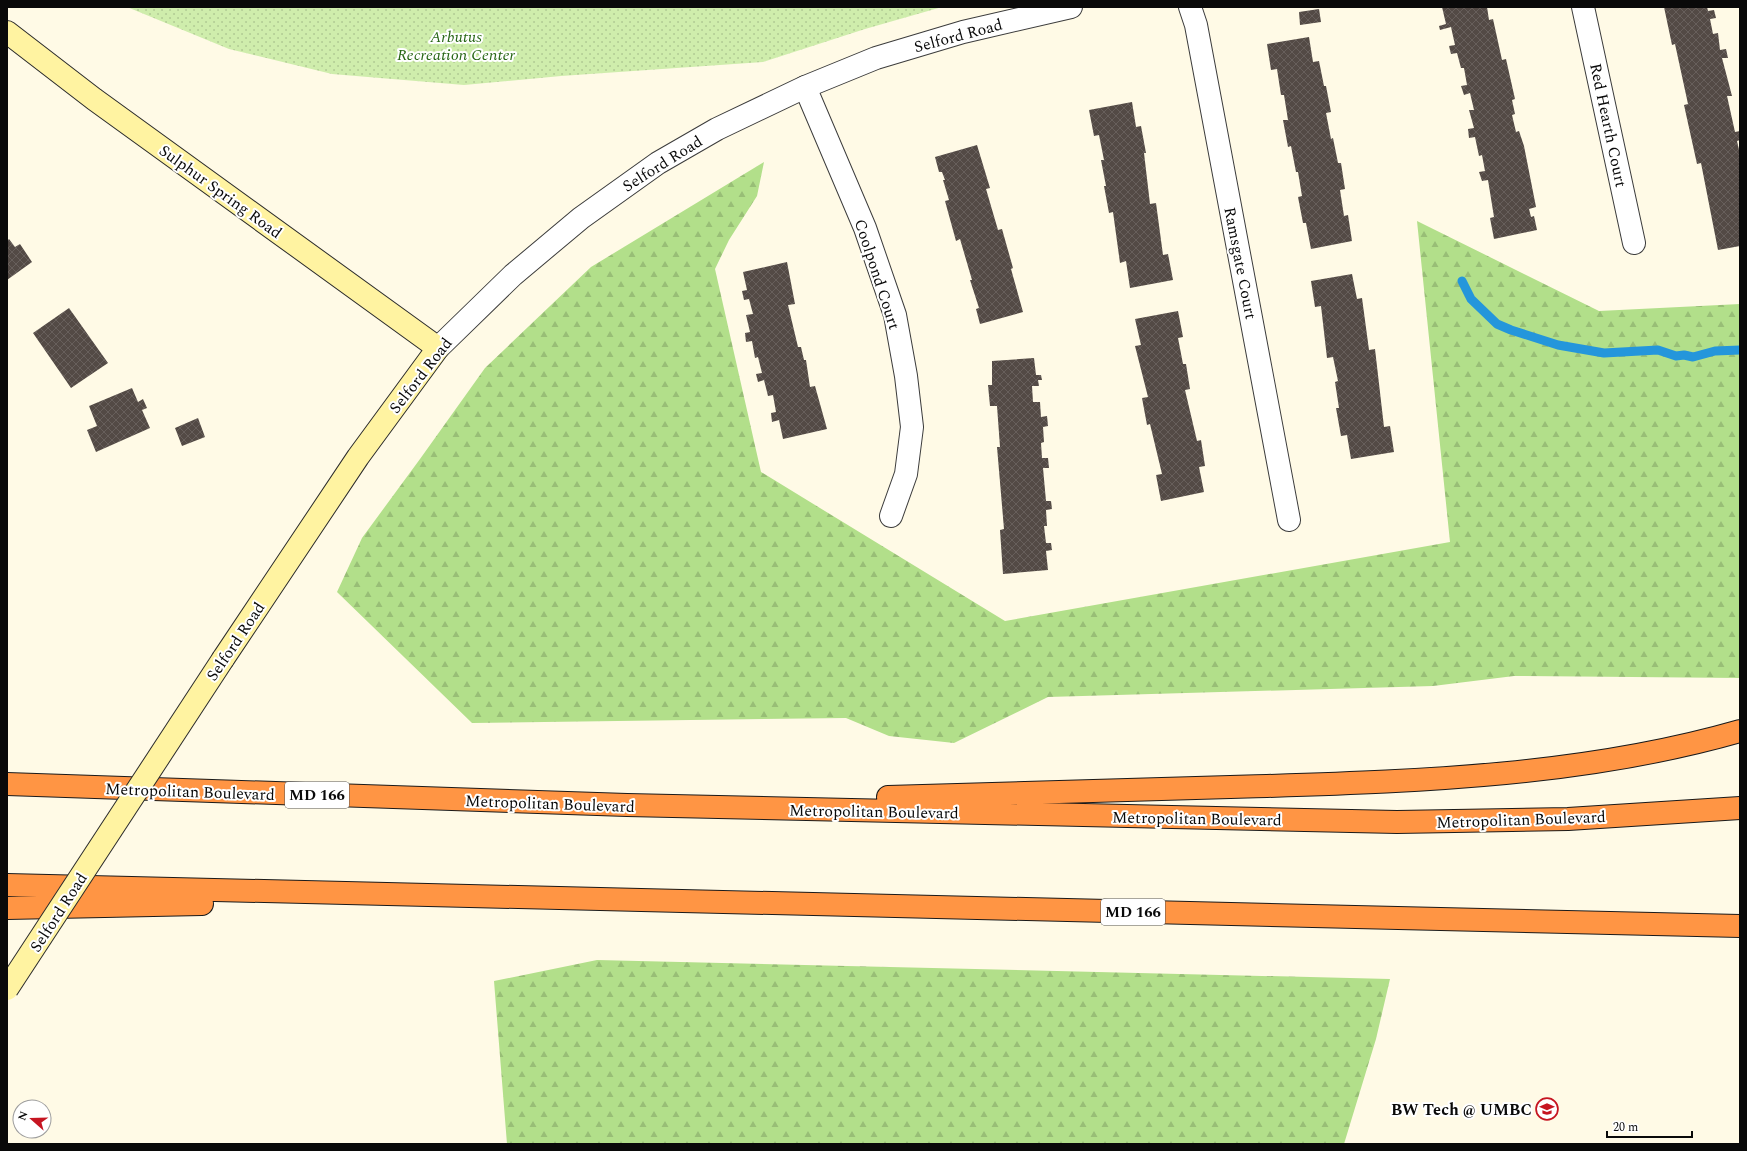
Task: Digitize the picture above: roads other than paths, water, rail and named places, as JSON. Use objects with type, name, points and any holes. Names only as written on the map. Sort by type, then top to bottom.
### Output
[{"type":"highway","points":[[627,805],[1398,781],[1504,773],[1602,761],[1707,741],[1740,731]]},
{"type":"highway","name":"Metropolitan Boulevard","points":[[7,784],[627,805],[1398,822],[1568,819],[1740,808]]},
{"type":"highway","name":"MD 166","points":[[7,885],[1740,926]]},
{"type":"highway","points":[[7,908],[527,898]]},
{"type":"main road","name":"Sulphur Spring Road","points":[[7,32],[94,99],[438,348]]},
{"type":"main road","name":"Selford Road","points":[[7,989],[223,659],[358,457],[438,348]]},
{"type":"street","name":"Selford Road","points":[[438,348],[519,270],[581,218],[658,163],[717,129],[805,87],[883,56],[963,32],[1071,7]]},
{"type":"street","name":"Ramsgate Court","points":[[1190,7],[1196,25],[1289,520]]},
{"type":"street","name":"Red Hearth Court","points":[[1583,7],[1634,243]]},
{"type":"street","name":"Coolpond Court","points":[[805,87],[865,228],[895,315],[906,376],[912,427],[906,474],[891,516]]},
{"type":"waterway","points":[[1462,281],[1471,299],[1497,324],[1558,345],[1604,353],[1658,350],[1676,356],[1684,355],[1693,357],[1715,351],[1740,350]]},
{"type":"place","name":"BW Tech @ UMBC","points":[[1547,1109]]},
{"type":"park label","name":"Arbutus Recreation Center","points":[[456,45]]}]
